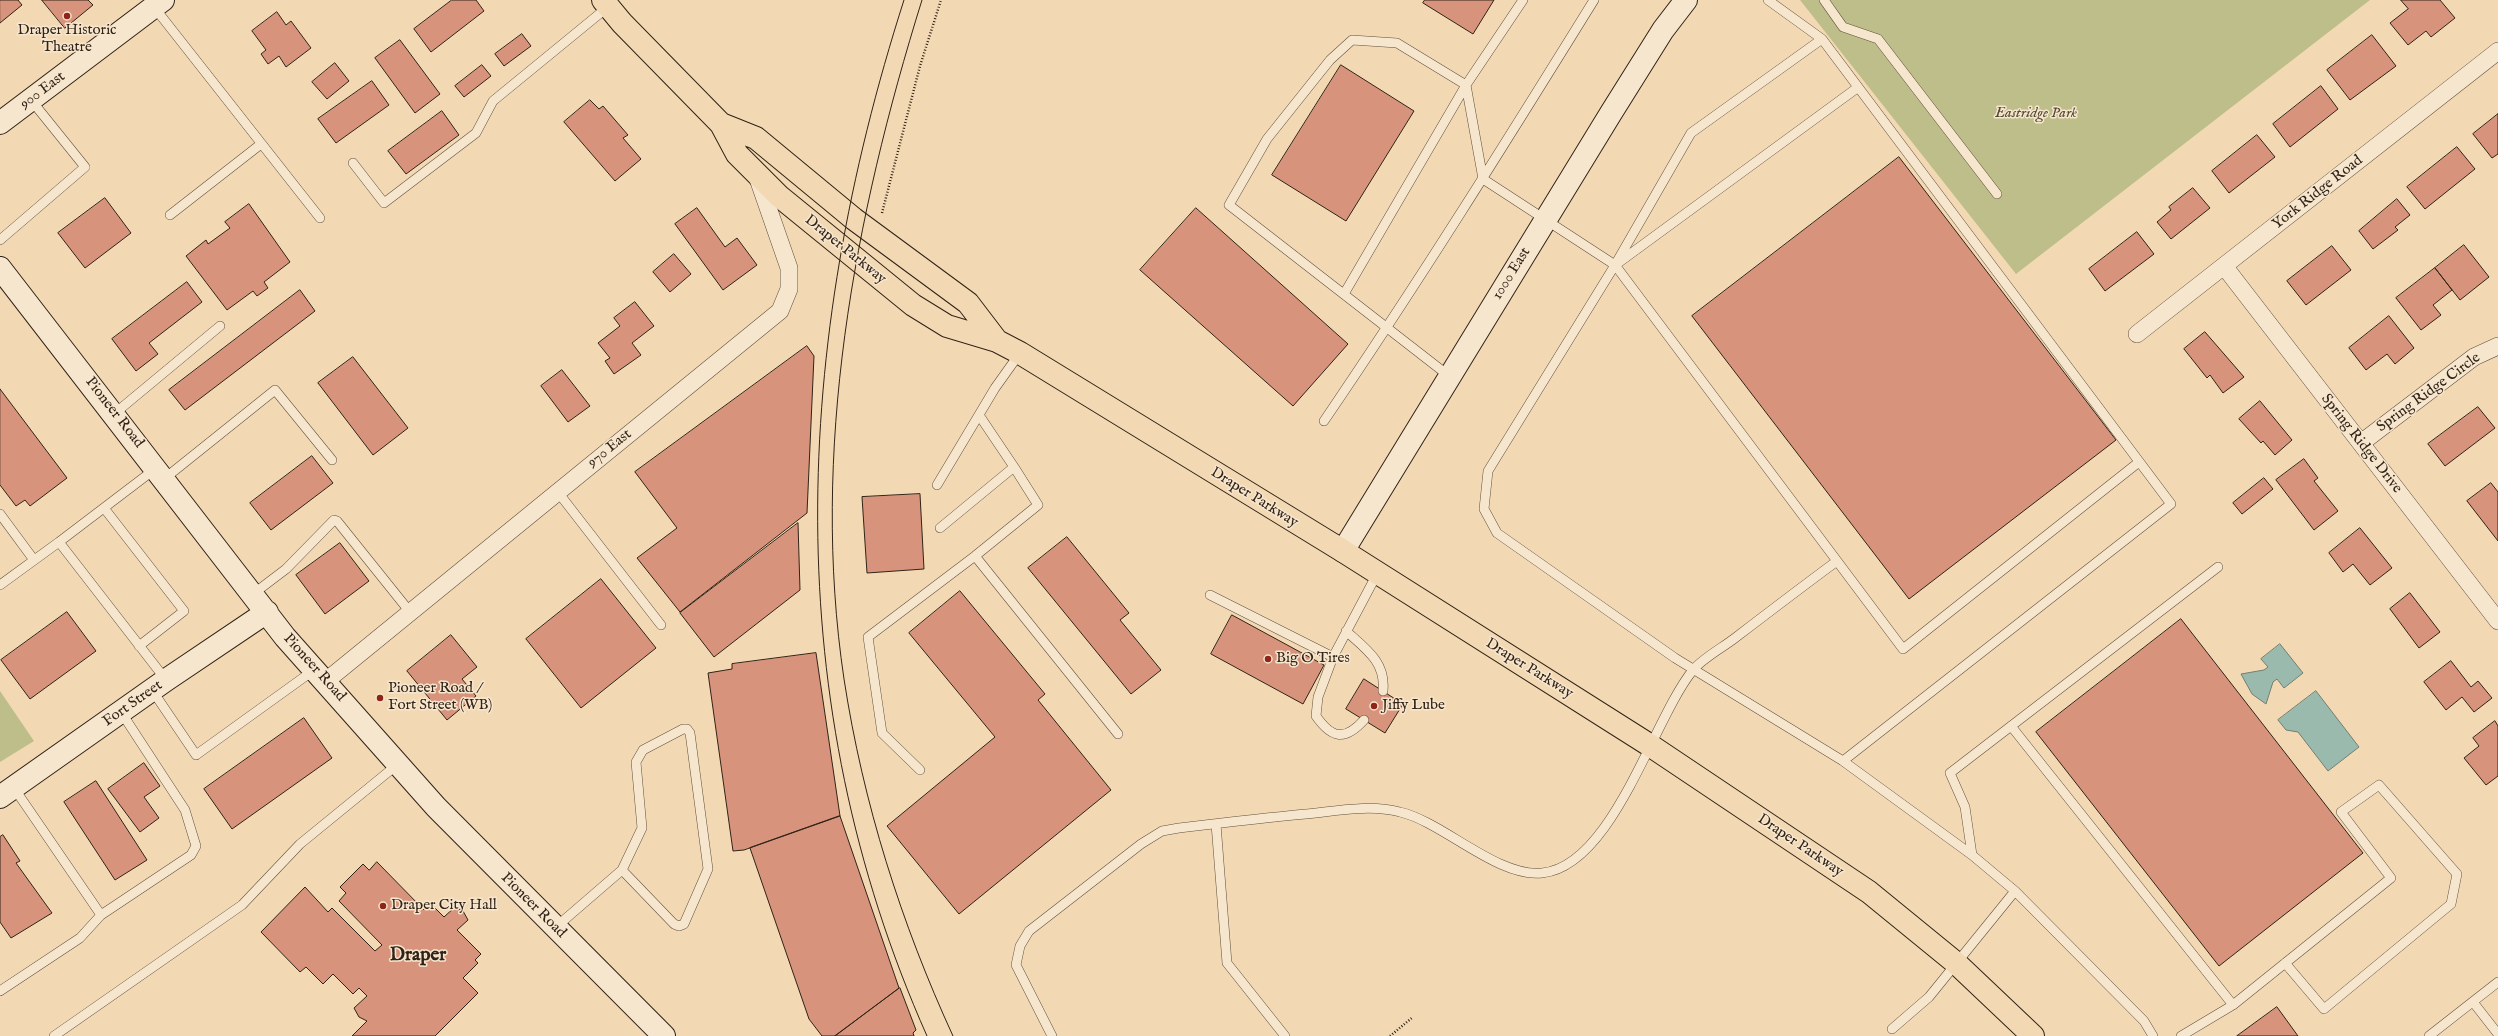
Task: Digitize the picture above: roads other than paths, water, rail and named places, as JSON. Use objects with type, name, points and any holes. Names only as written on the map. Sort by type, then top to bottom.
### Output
[{"type":"main road","name":"Draper Parkway","points":[[609,2],[622,23],[721,124],[737,154],[779,196],[913,305],[947,326],[997,341],[1020,353],[1343,551],[1377,574],[1651,746],[1869,892],[1956,963],[2033,1036]]},
{"type":"main road","name":"Draper Parkway","points":[[721,124],[756,138],[854,219],[968,303],[997,341]]},
{"type":"street","name":"1000 East","points":[[1343,551],[1659,36],[1686,0]]},
{"type":"street","name":"900 East","points":[[0,123],[158,4]]},
{"type":"street","name":"York Ridge Road","points":[[2137,334],[2498,51]]},
{"type":"street","name":"970 East","points":[[321,675],[410,612],[773,319],[785,303],[790,289],[789,268],[755,172]]},
{"type":"street","name":"Spring Ridge Drive","points":[[2224,266],[2498,621]]},
{"type":"street","name":"Pioneer Road","points":[[0,268],[285,637],[321,675],[441,813],[664,1036]]},
{"type":"street","name":"Spring Ridge Circle","points":[[2361,443],[2474,357],[2498,346]]},
{"type":"street","name":"Fort Street","points":[[7,793],[159,685],[267,612]]},
{"type":"lane","points":[[1344,294],[1466,85],[1524,0]]},
{"type":"lane","points":[[1324,421],[1387,328],[1483,179],[1594,0]]},
{"type":"lane","points":[[1768,0],[1822,39],[1857,88],[2171,504],[1843,761]]},
{"type":"lane","points":[[1824,0],[1843,27],[1878,40],[1997,194]]},
{"type":"lane","points":[[353,162],[384,203],[476,133],[493,101],[609,2]]},
{"type":"lane","points":[[158,4],[261,144],[320,218]]},
{"type":"lane","points":[[1822,39],[1691,132],[1615,265],[1488,471],[1484,509],[1497,533],[1693,669],[1843,761],[1972,855],[2016,891],[2144,1021],[2154,1036]]},
{"type":"lane","points":[[1449,376],[1229,205],[1267,139],[1330,60],[1352,40],[1397,43],[1466,85],[1483,179],[1615,265],[1903,649],[2139,462]]},
{"type":"lane","points":[[1615,265],[1857,88]]},
{"type":"lane","points":[[0,240],[84,167],[31,100]]},
{"type":"lane","points":[[170,215],[261,144]]},
{"type":"lane","points":[[114,414],[220,326]]},
{"type":"lane","points":[[937,485],[995,388],[1020,353]]},
{"type":"lane","points":[[0,585],[104,508],[160,474],[275,390],[332,460]]},
{"type":"lane","points":[[920,770],[882,733],[868,637],[975,556],[1038,505],[979,415]]},
{"type":"lane","points":[[940,528],[1014,467]]},
{"type":"lane","points":[[558,491],[661,625]]},
{"type":"lane","points":[[104,508],[184,611],[139,646]]},
{"type":"lane","points":[[0,514],[34,560]]},
{"type":"lane","points":[[253,594],[286,569],[334,520],[337,521],[410,612]]},
{"type":"lane","points":[[59,542],[139,646],[196,755],[321,675]]},
{"type":"lane","points":[[975,556],[1118,734]]},
{"type":"lane","points":[[1052,1036],[1016,965],[1020,946],[1029,931],[1140,844],[1162,832],[1216,824],[1358,808],[1400,812],[1506,866],[1524,872],[1543,873],[1561,867],[1581,854],[1595,838],[1633,785],[1671,706],[1693,669],[1837,561]]},
{"type":"lane","points":[[1972,855],[1965,806],[1950,772],[2218,567]]},
{"type":"lane","points":[[1364,720],[1353,732],[1340,735],[1324,728],[1316,716],[1321,686],[1333,656],[1377,574]]},
{"type":"lane","points":[[1210,595],[1333,656]]},
{"type":"lane","points":[[1346,631],[1375,657],[1385,677],[1383,691]]},
{"type":"lane","points":[[0,991],[80,938],[101,915],[191,855],[196,846],[185,810],[121,712]]},
{"type":"lane","points":[[2011,726],[2233,1005]]},
{"type":"lane","points":[[555,928],[622,870],[642,828],[636,762],[638,755],[643,750],[683,729],[687,729],[690,733],[708,869],[684,924],[679,926],[674,924],[622,870]]},
{"type":"lane","points":[[54,1036],[242,904],[300,844],[398,764]]},
{"type":"lane","points":[[2181,1036],[2233,1005],[2285,963],[2391,878],[2341,812],[2379,785],[2457,874],[2451,904],[2324,1008],[2285,963]]},
{"type":"lane","points":[[7,793],[101,915]]},
{"type":"lane","points":[[1216,824],[1227,963],[1285,1036]]},
{"type":"lane","points":[[1892,1029],[1929,997],[2016,891]]},
{"type":"lane","points":[[2429,1036],[2498,982]]},
{"type":"lane","points":[[2472,1002],[2498,1034]]},
{"type":"tram line","points":[[904,0],[867,130],[840,260],[823,391],[818,521],[825,651],[845,781],[878,909],[927,1036]]},
{"type":"tram line","points":[[922,0],[898,82],[876,166],[858,251],[845,336],[836,421],[832,507],[835,593],[844,679],[862,771],[873,817],[901,906],[934,993],[953,1036]]},
{"type":"place","name":"Draper Historic Theatre","points":[[67,16]]},
{"type":"place","name":"Big O Tires","points":[[1268,659]]},
{"type":"place","name":"Pioneer Road / Fort Street (WB)","points":[[380,698]]},
{"type":"place","name":"Jiffy Lube","points":[[1374,706]]},
{"type":"place","name":"Draper City Hall","points":[[383,906]]},
{"type":"district","name":"Draper","points":[[418,956]]},
{"type":"park label","name":"Eastridge Park","points":[[2036,114]]}]
